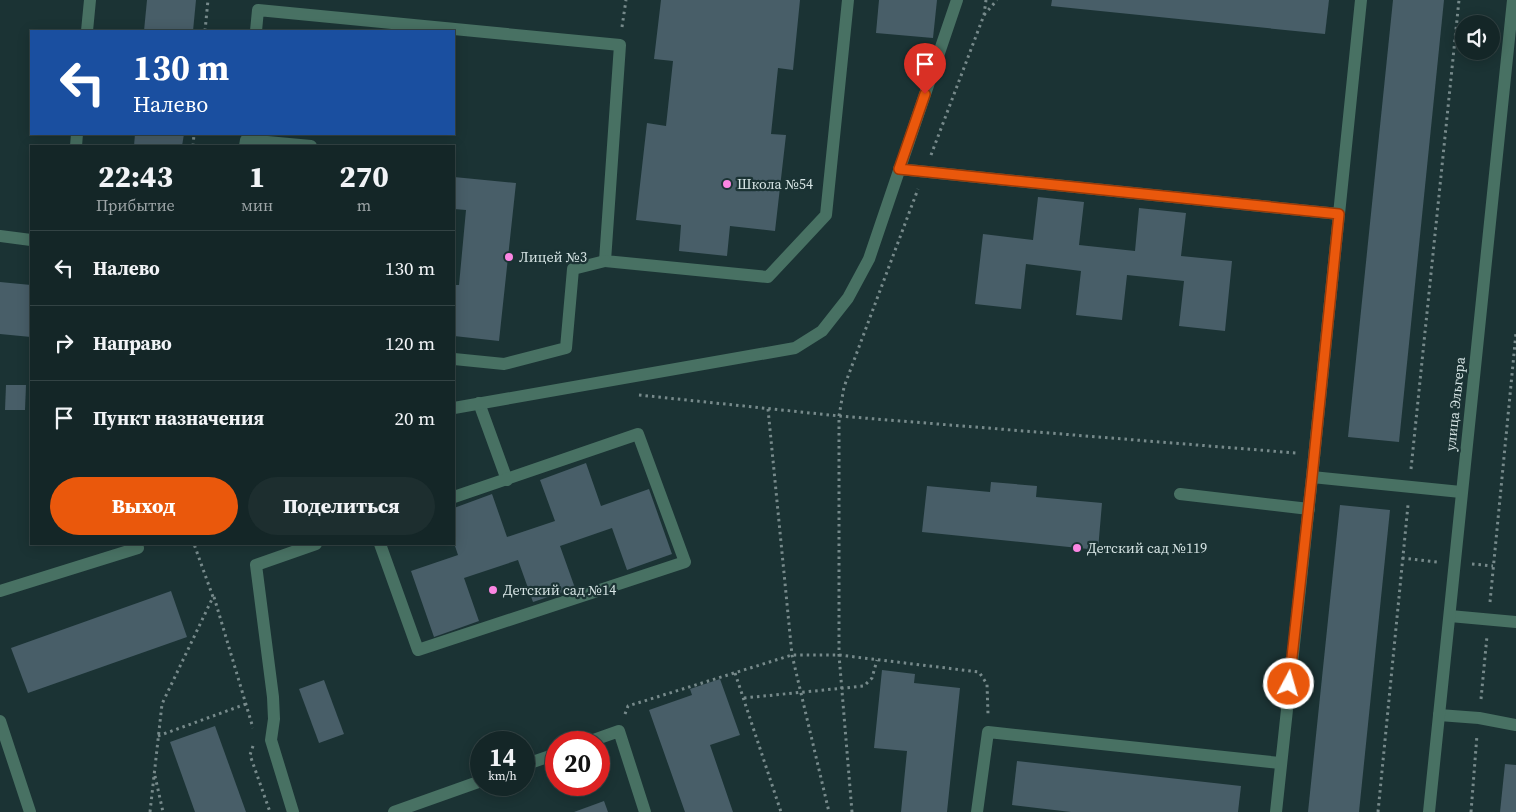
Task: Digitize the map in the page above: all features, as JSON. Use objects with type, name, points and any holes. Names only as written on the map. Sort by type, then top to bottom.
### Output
[{"type":"street","points":[[87,30],[90,0]]},
{"type":"street","points":[[455,359],[504,364],[566,348],[573,269],[605,262],[768,277],[826,215],[848,0]]},
{"type":"street","points":[[455,408],[794,348],[822,331],[848,298],[869,259],[957,0]]},
{"type":"street","points":[[1276,812],[1315,454],[1361,0]]},
{"type":"street","name":"улица Эльгера","points":[[1429,812],[1513,0]]},
{"type":"street","points":[[256,30],[258,10],[620,45],[605,262]]},
{"type":"street","points":[[246,140],[300,145]]},
{"type":"street","points":[[899,169],[1339,214]]},
{"type":"street","points":[[0,236],[30,240]]},
{"type":"street","points":[[479,403],[507,480]]},
{"type":"street","points":[[380,545],[418,650],[685,562],[638,434],[455,497]]},
{"type":"street","points":[[1312,477],[1461,492]]},
{"type":"street","points":[[1180,494],[1309,508]]},
{"type":"street","points":[[293,812],[271,740],[274,718],[273,697],[256,565],[313,545]]},
{"type":"street","points":[[0,591],[138,548]]},
{"type":"street","points":[[1450,616],[1516,622]]},
{"type":"street","points":[[1439,715],[1479,718],[1516,725]]},
{"type":"street","points":[[0,721],[30,812]]},
{"type":"street","points":[[610,734],[619,731],[645,812]]},
{"type":"street","points":[[977,812],[988,732],[1280,763]]},
{"type":"street","points":[[394,812],[470,785]]},
{"type":"path","points":[[204,30],[208,0]]},
{"type":"path","points":[[620,45],[626,0]]},
{"type":"path","points":[[852,812],[839,655],[839,416],[844,387],[984,15],[986,0]]},
{"type":"path","points":[[984,15],[997,0]]},
{"type":"path","points":[[1410,477],[1460,0]]},
{"type":"path","points":[[1490,603],[1516,333]]},
{"type":"path","points":[[639,395],[839,416],[1315,454]]},
{"type":"path","points":[[768,409],[792,655],[829,812]]},
{"type":"path","points":[[1378,812],[1408,498]]},
{"type":"path","points":[[194,545],[214,597],[256,736]]},
{"type":"path","points":[[1402,558],[1439,562]]},
{"type":"path","points":[[1469,564],[1493,566]]},
{"type":"path","points":[[150,812],[162,704],[214,597]]},
{"type":"path","points":[[1480,701],[1487,628]]},
{"type":"path","points":[[619,731],[628,706],[792,655],[839,655],[979,672],[987,684],[988,732]]},
{"type":"path","points":[[744,698],[864,686],[872,678],[877,660]]},
{"type":"path","points":[[735,673],[781,812]]},
{"type":"path","points":[[158,736],[246,704]]},
{"type":"path","points":[[1471,812],[1478,729]]},
{"type":"path","points":[[254,742],[250,755],[270,812]]},
{"type":"path","points":[[154,772],[164,812]]},
{"type":"building","points":[[147,0],[196,0],[193,30],[144,30]]},
{"type":"building","points":[[661,0],[800,0],[793,70],[778,68],[771,134],[786,135],[775,231],[730,226],[727,256],[679,251],[681,225],[636,220],[647,123],[666,126],[673,61],[654,59]]},
{"type":"building","points":[[879,0],[937,0],[933,38],[876,33]]},
{"type":"building","points":[[1052,0],[1329,0],[1325,34],[1051,6]]},
{"type":"building","points":[[1393,0],[1444,0],[1399,442],[1348,437]]},
{"type":"building","points":[[135,135],[184,135],[182,145],[134,145]]},
{"type":"building","points":[[455,177],[516,183],[499,341],[455,336],[455,285],[459,285],[466,210],[455,209]]},
{"type":"building","points":[[1038,197],[1084,202],[1079,245],[1135,251],[1139,208],[1186,213],[1181,256],[1232,261],[1225,331],[1179,326],[1184,281],[1127,275],[1122,320],[1076,315],[1081,271],[1026,264],[1021,309],[975,304],[983,234],[1033,240]]},
{"type":"building","points":[[0,282],[30,285],[30,337],[0,334]]},
{"type":"building","points":[[6,385],[26,385],[25,410],[5,410]]},
{"type":"building","points":[[586,463],[601,506],[649,489],[672,554],[627,570],[612,528],[560,546],[575,588],[533,602],[518,560],[464,578],[479,621],[434,637],[411,571],[458,555],[455,545],[455,508],[492,494],[507,537],[555,521],[540,480]]},
{"type":"building","points":[[991,482],[1037,486],[1036,497],[1102,503],[1098,550],[922,532],[927,486],[990,492]]},
{"type":"building","points":[[1340,505],[1390,510],[1359,812],[1308,812]]},
{"type":"building","points":[[171,591],[187,637],[28,693],[11,648]]},
{"type":"building","points":[[882,670],[915,674],[914,683],[960,688],[947,812],[901,812],[907,751],[874,748]]},
{"type":"building","points":[[720,679],[740,735],[710,745],[733,812],[685,812],[649,710],[692,695],[690,689]]},
{"type":"building","points":[[324,680],[344,734],[319,743],[299,689]]},
{"type":"building","points":[[215,726],[246,812],[195,812],[170,742]]},
{"type":"building","points":[[1017,761],[1241,786],[1238,812],[1071,812],[1012,805]]},
{"type":"building","points":[[1505,764],[1516,765],[1516,812],[1500,812]]},
{"type":"building","points":[[604,801],[608,812],[574,812]]},
{"type":"place","name":"Школа №54","points":[[727,184]]},
{"type":"place","name":"Лицей №3","points":[[509,257]]},
{"type":"place","name":"Детский сад №119","points":[[1077,548]]},
{"type":"place","name":"Детский сад №14","points":[[493,590]]},
{"type":"route","points":[[925,94],[899,169],[1339,214],[1289,684]]}]
